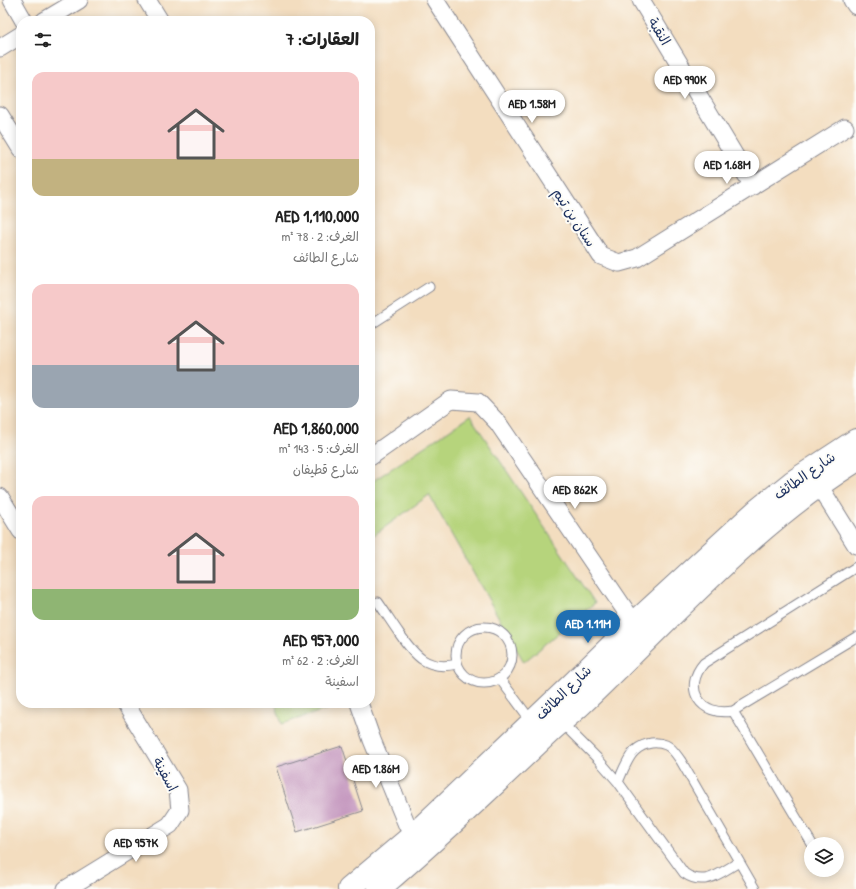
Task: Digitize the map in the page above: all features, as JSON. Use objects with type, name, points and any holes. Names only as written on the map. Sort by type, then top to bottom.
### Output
[{"type":"street","points":[[12,0],[21,16]]},
{"type":"street","points":[[52,16],[79,0]]},
{"type":"street","points":[[147,0],[157,16]]},
{"type":"street","name":"سنان بن تيم","points":[[435,0],[601,256],[619,263],[637,258],[845,128]]},
{"type":"street","name":"النقبة","points":[[641,0],[753,186]]},
{"type":"street","points":[[852,0],[856,6]]},
{"type":"street","points":[[0,48],[16,38]]},
{"type":"street","points":[[0,115],[16,141]]},
{"type":"street","points":[[375,453],[451,400],[478,402],[498,422],[641,631]]},
{"type":"street","name":"شارع الطائف","points":[[814,478],[856,440]]},
{"type":"street","name":"شارع الطائف","points":[[349,889],[421,841],[586,700],[641,631],[757,510],[792,482],[814,478],[856,461]]},
{"type":"street","points":[[814,478],[856,545]]},
{"type":"street","points":[[0,497],[16,523]]},
{"type":"street","name":"شارع الطائف","points":[[379,889],[421,841],[532,722],[641,631]]},
{"type":"street","name":"اسفينة","points":[[66,889],[170,825],[180,810],[178,790],[128,708]]},
{"type":"street","points":[[361,708],[402,815],[407,825],[421,841]]},
{"type":"lane","points":[[375,322],[429,287]]},
{"type":"lane","points":[[856,567],[704,663],[698,670],[694,683],[696,696],[703,705],[712,711],[722,713],[733,711],[856,637]]},
{"type":"lane","points":[[378,602],[415,654],[422,660],[435,665],[449,666],[457,664]]},
{"type":"lane","points":[[487,627],[498,631],[506,638],[511,649],[512,660],[508,670],[500,678],[490,683],[480,683],[470,680],[462,673],[457,664],[456,654],[459,643],[466,634],[476,629],[487,627]]},
{"type":"lane","points":[[500,678],[532,722]]},
{"type":"lane","points":[[733,711],[808,837]]},
{"type":"lane","points":[[561,722],[618,782],[684,873],[690,878],[706,880],[739,862]]},
{"type":"lane","points":[[618,782],[631,755],[638,748],[647,743],[658,742],[675,752],[755,889]]},
{"type":"green space","points":[[470,416],[595,603],[524,662],[429,495],[375,534],[375,480]]},
{"type":"green space","points":[[277,708],[331,708],[282,724]]},
{"type":"building","points":[[342,746],[363,811],[297,832],[276,767]]}]
